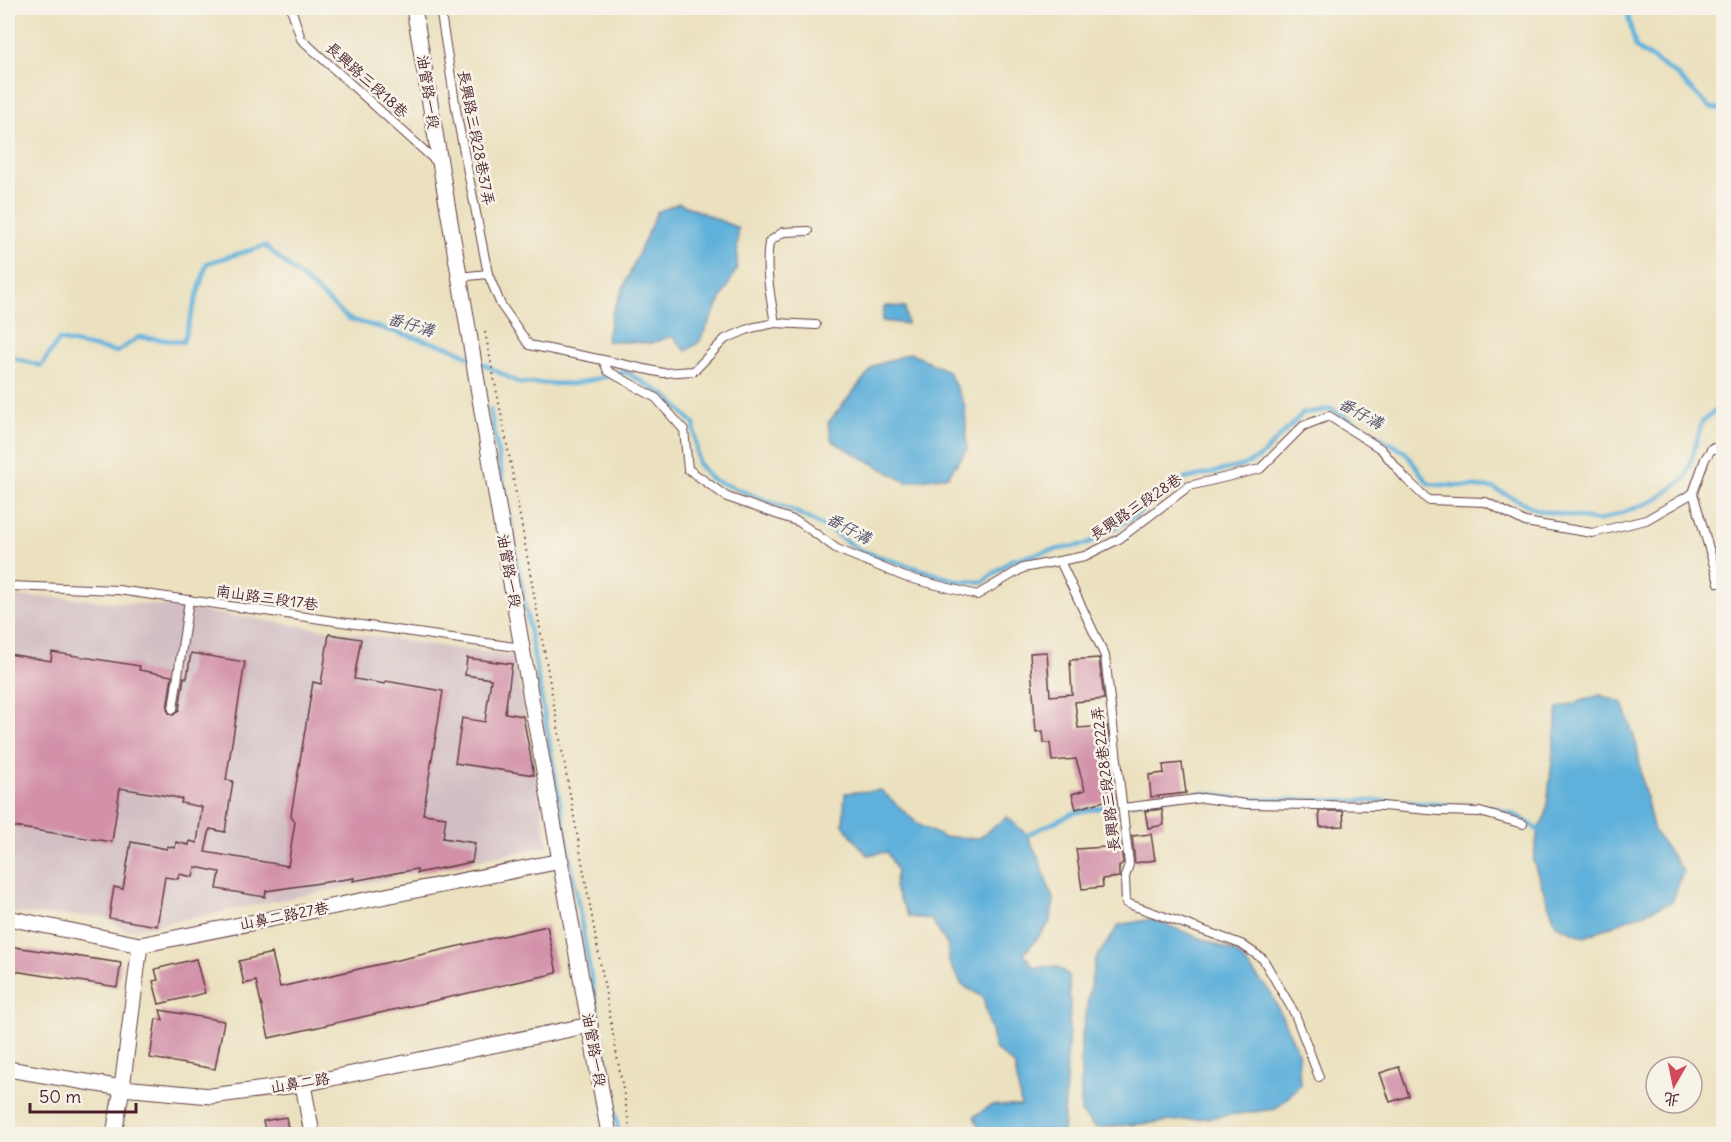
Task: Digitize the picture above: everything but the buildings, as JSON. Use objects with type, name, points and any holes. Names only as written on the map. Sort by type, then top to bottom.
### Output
[{"type":"street","name":"油管路一段","points":[[414,8],[522,648],[609,1134]]},
{"type":"street","name":"山鼻二路27巷","points":[[8,918],[140,945],[561,861]]},
{"type":"street","points":[[114,1134],[140,945]]},
{"type":"street","name":"山鼻二路","points":[[8,1069],[122,1088],[212,1096],[303,1084],[590,1025]]},
{"type":"street","points":[[303,1084],[312,1134]]},
{"type":"lane","name":"長興路三段18巷","points":[[291,8],[301,39],[439,164]]},
{"type":"lane","name":"長興路三段28巷37弄","points":[[440,8],[458,121],[488,274]]},
{"type":"lane","points":[[775,323],[767,284],[766,261],[769,242],[783,232],[808,231]]},
{"type":"lane","points":[[458,277],[488,274],[501,305],[529,345],[663,373],[694,371],[725,339],[751,328],[775,323],[816,325]]},
{"type":"lane","name":"長興路三段28巷","points":[[603,360],[608,371],[656,398],[684,430],[688,469],[727,497],[799,522],[837,549],[905,577],[977,595],[1023,568],[1086,556],[1119,539],[1189,486],[1260,469],[1303,426],[1329,416],[1381,449],[1405,478],[1428,500],[1486,502],[1525,522],[1592,533],[1646,520],[1693,493]]},
{"type":"lane","points":[[1719,583],[1693,493],[1705,459],[1712,448],[1724,451]]},
{"type":"lane","name":"長興路三段28巷222弄","points":[[1060,561],[1105,656],[1129,864],[1125,877],[1126,903],[1241,944],[1263,959],[1295,1014],[1319,1077]]},
{"type":"lane","name":"南山路三段17巷","points":[[8,586],[118,590],[522,648]]},
{"type":"lane","points":[[173,709],[189,600]]},
{"type":"lane","points":[[1123,808],[1203,798],[1245,804],[1382,806],[1440,812],[1480,812],[1523,824]]},
{"type":"path","points":[[491,363],[631,1134]]},
{"type":"shaded area","points":[[8,597],[52,597],[165,606],[514,657],[548,846],[126,931],[104,917],[8,913]]},
{"type":"water","points":[[679,203],[738,228],[737,268],[699,342],[686,351],[672,336],[652,343],[606,341],[613,311],[657,212]]},
{"type":"water","points":[[884,307],[905,307],[907,324],[882,321]]},
{"type":"water","points":[[910,353],[948,371],[965,406],[967,449],[948,476],[906,482],[832,441],[828,423],[874,366]]},
{"type":"water","points":[[1600,695],[1623,703],[1637,746],[1654,831],[1683,871],[1672,902],[1584,937],[1556,925],[1533,861],[1538,830],[1546,814],[1558,708]]},
{"type":"water","points":[[881,790],[919,825],[943,837],[979,838],[1007,817],[1027,835],[1039,859],[1054,902],[1049,924],[1024,954],[1034,968],[1055,966],[1069,975],[1070,1008],[1063,1134],[981,1134],[974,1116],[992,1105],[1021,1106],[1015,1066],[995,1049],[983,997],[962,985],[949,962],[948,946],[931,919],[909,917],[894,888],[897,871],[887,852],[867,855],[843,825],[845,793]]},
{"type":"water","points":[[1152,919],[1237,953],[1271,993],[1298,1052],[1300,1085],[1276,1109],[1095,1128],[1081,1112],[1081,1040],[1095,960],[1119,925]]},
{"type":"waterway","points":[[1626,8],[1636,48],[1677,75],[1709,107],[1724,110]]},
{"type":"waterway","name":"番仔溝","points":[[8,356],[41,366],[59,340],[117,352],[139,337],[183,342],[207,263],[265,246],[349,319],[452,348],[470,357]]},
{"type":"waterway","name":"番仔溝","points":[[478,361],[519,383],[574,384],[626,372],[668,397],[694,424],[698,463],[711,479],[794,511],[830,530],[859,550],[957,581],[983,582],[1011,560],[1087,544],[1132,518],[1184,479],[1242,466],[1260,457],[1303,413],[1332,409],[1405,452],[1429,484],[1493,488],[1538,510],[1599,521],[1654,501],[1686,478],[1702,422],[1724,403]]},
{"type":"waterway","points":[[490,409],[619,1134]]},
{"type":"waterway","points":[[1027,835],[1074,813],[1118,804],[1203,793],[1242,799],[1382,801],[1495,808],[1520,817],[1538,830]]}]
